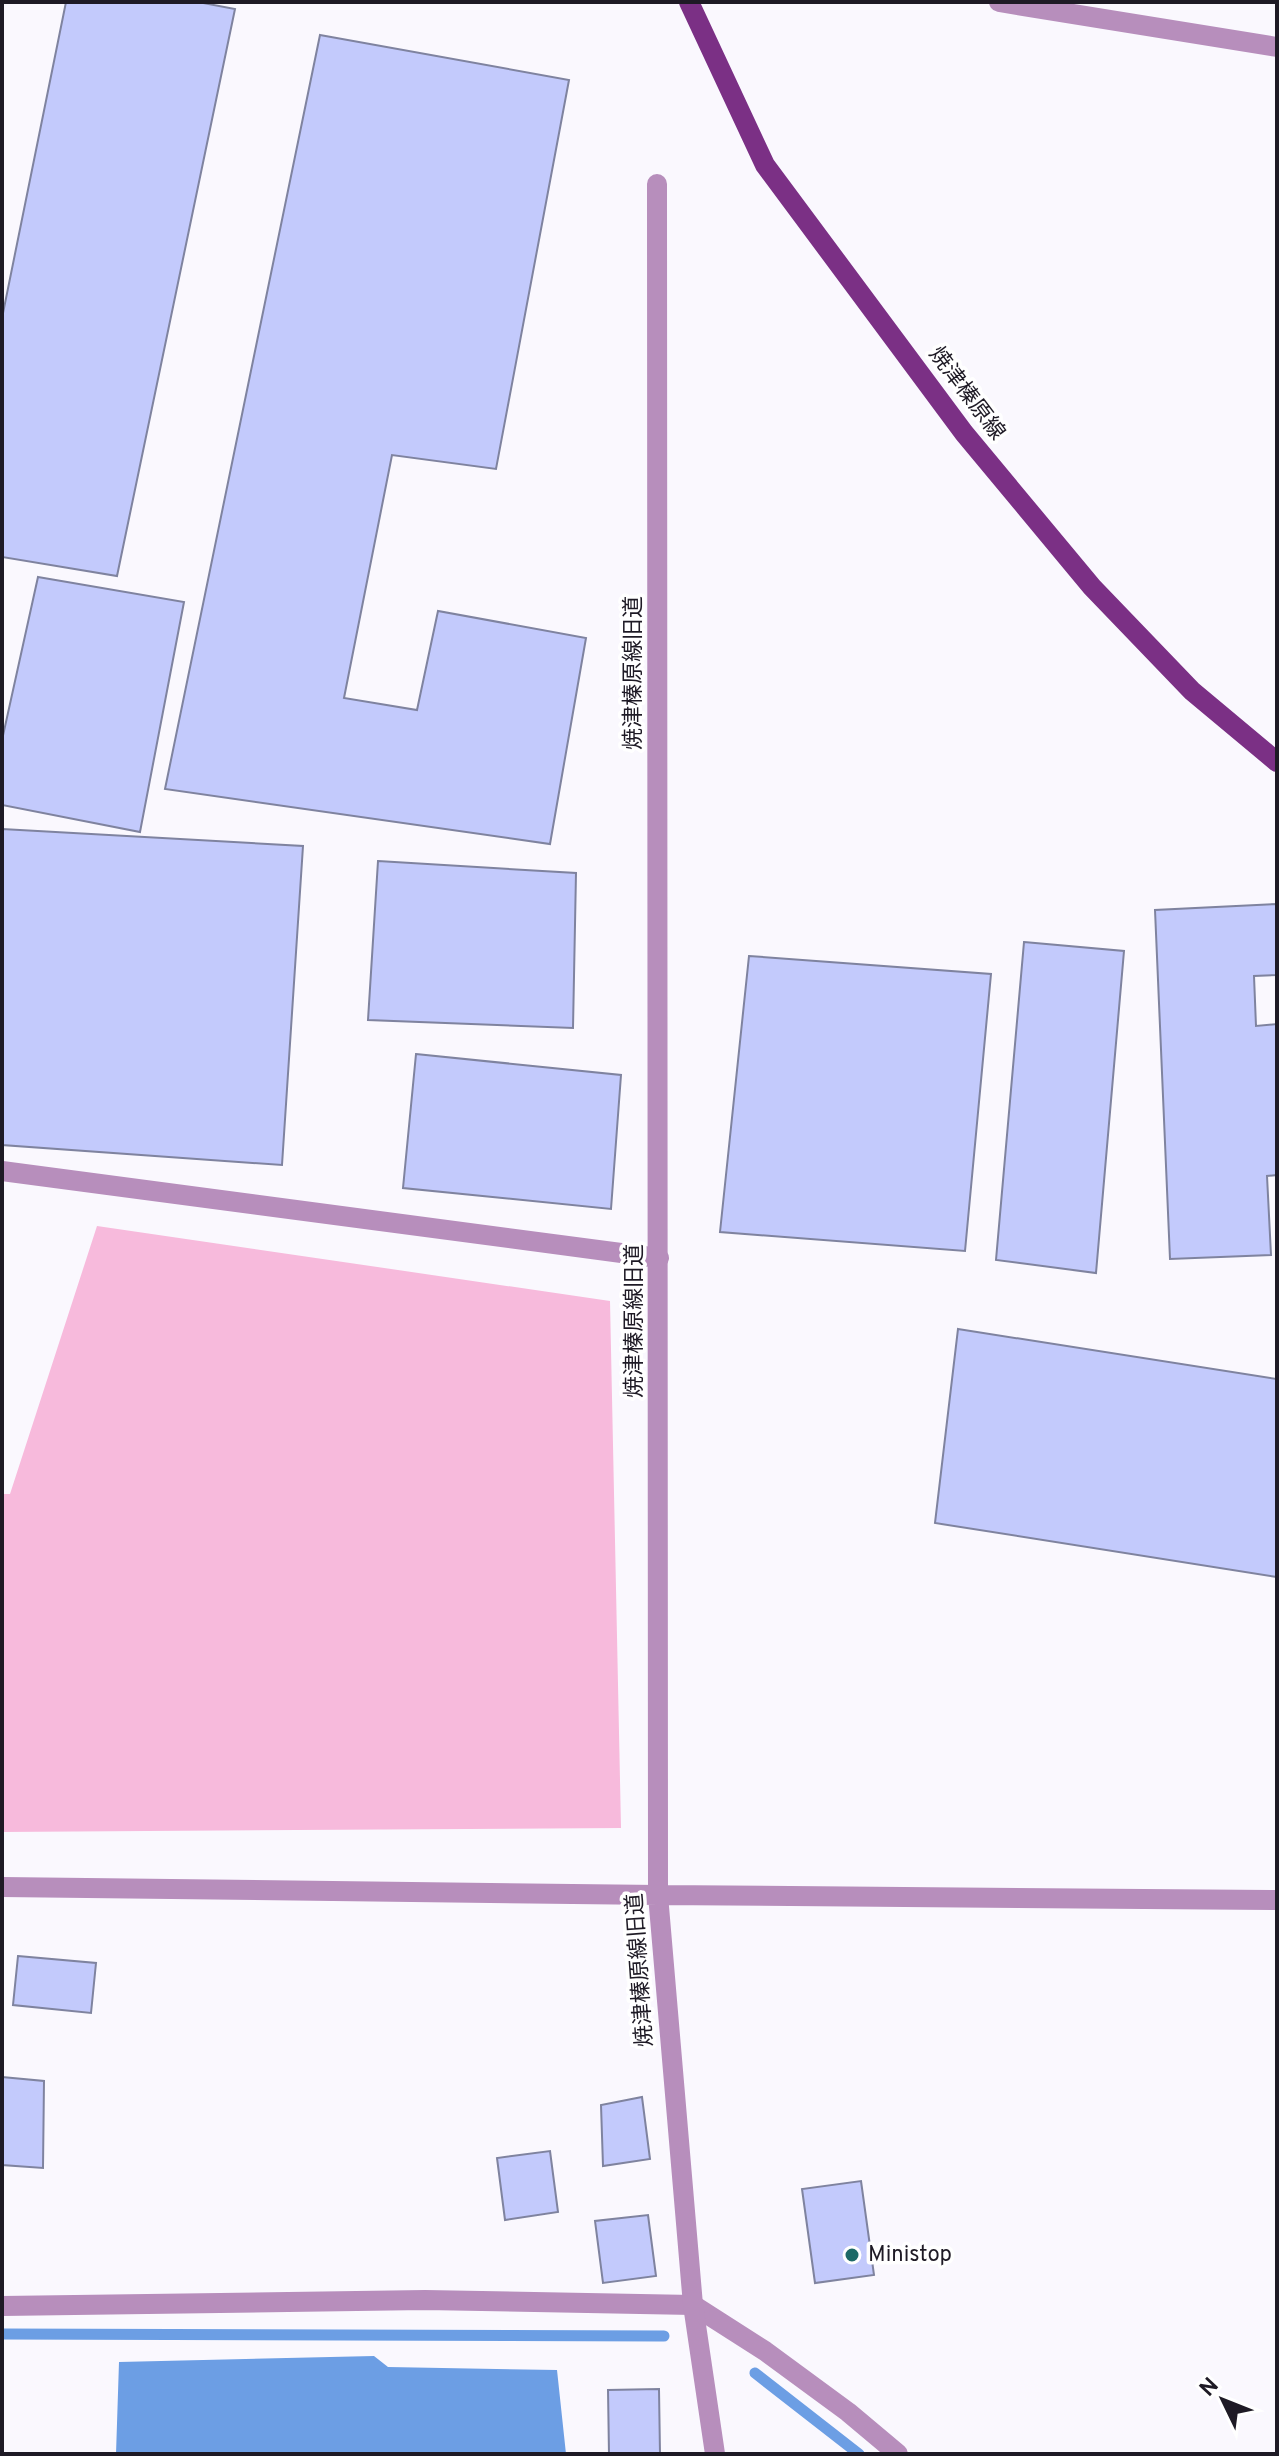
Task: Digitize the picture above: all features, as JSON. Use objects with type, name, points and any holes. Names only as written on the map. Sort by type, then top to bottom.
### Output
[{"type":"main road","name":"焼津榛原線","points":[[689,2],[765,165],[964,433],[1092,587],[1192,691],[1277,762]]},
{"type":"street","points":[[999,2],[1277,47]]},
{"type":"street","name":"焼津榛原線旧道","points":[[657,184],[658,1895],[693,2305],[715,2454]]},
{"type":"street","points":[[2,1171],[659,1258]]},
{"type":"street","points":[[2,1887],[1277,1900]]},
{"type":"street","points":[[2,2306],[425,2300],[693,2305],[765,2351],[848,2412],[898,2454]]},
{"type":"shaded area","points":[[97,1226],[610,1301],[621,1828],[2,1832],[2,1494],[10,1494]]},
{"type":"water","points":[[374,2356],[388,2367],[557,2370],[566,2454],[116,2454],[119,2362]]},
{"type":"building","points":[[66,2],[198,2],[235,9],[117,576],[2,557],[2,318]]},
{"type":"building","points":[[320,35],[569,80],[496,469],[392,455],[344,698],[417,710],[438,611],[586,638],[550,844],[165,789]]},
{"type":"building","points":[[38,577],[184,602],[140,832],[2,805],[2,740]]},
{"type":"building","points":[[2,829],[303,846],[282,1165],[2,1145]]},
{"type":"building","points":[[378,861],[576,873],[573,1028],[368,1020]]},
{"type":"building","points":[[1277,904],[1277,975],[1254,976],[1256,1026],[1277,1024],[1277,1175],[1267,1176],[1271,1255],[1170,1259],[1155,910]]},
{"type":"building","points":[[1024,942],[1124,951],[1096,1273],[996,1260]]},
{"type":"building","points":[[749,956],[991,974],[965,1251],[720,1232]]},
{"type":"building","points":[[416,1054],[621,1075],[611,1209],[403,1188]]},
{"type":"building","points":[[958,1329],[1277,1379],[1277,1577],[935,1523]]},
{"type":"building","points":[[18,1956],[96,1963],[91,2013],[13,2005]]},
{"type":"building","points":[[2,2077],[44,2081],[43,2168],[2,2165]]},
{"type":"building","points":[[642,2097],[650,2159],[603,2166],[601,2105]]},
{"type":"building","points":[[550,2151],[558,2212],[505,2220],[497,2158]]},
{"type":"building","points":[[861,2181],[874,2275],[815,2283],[802,2189]]},
{"type":"building","points":[[648,2215],[656,2276],[603,2283],[595,2221]]},
{"type":"building","points":[[659,2389],[660,2454],[609,2454],[608,2390]]},
{"type":"waterway","points":[[2,2334],[664,2336]]},
{"type":"waterway","points":[[755,2373],[859,2454]]},
{"type":"place","name":"Ministop","points":[[852,2255]]}]
